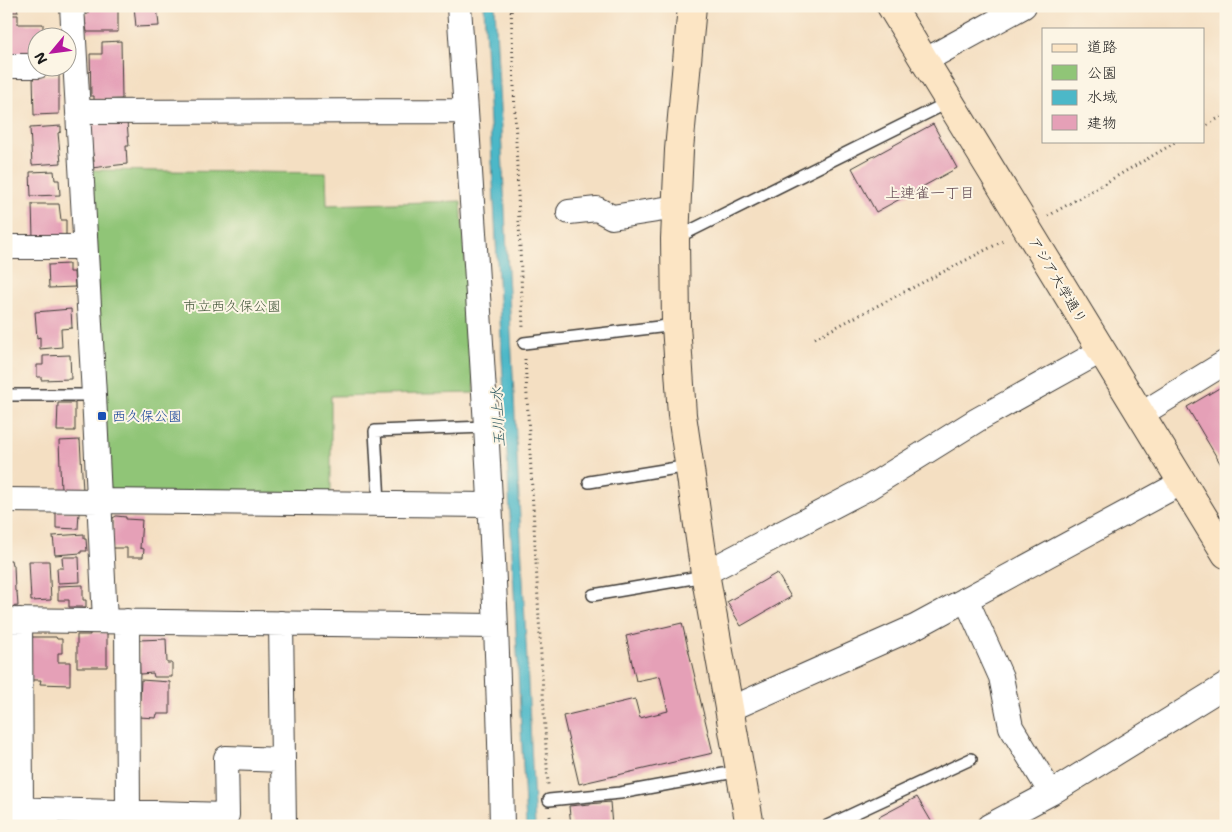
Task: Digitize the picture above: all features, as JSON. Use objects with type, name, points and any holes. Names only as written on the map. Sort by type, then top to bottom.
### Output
[{"type":"street","points":[[72,6],[72,28]]},
{"type":"street","points":[[459,6],[486,427],[500,710],[502,826]]},
{"type":"street","points":[[692,6],[675,239],[676,325],[682,415],[705,573],[750,826]]},
{"type":"street","name":"アジア大学通り","points":[[890,6],[949,102],[1018,233],[1101,351],[1226,554]]},
{"type":"street","points":[[924,61],[1024,6]]},
{"type":"street","points":[[6,66],[28,66]]},
{"type":"street","points":[[73,78],[78,112],[99,500],[116,621],[128,812]]},
{"type":"street","points":[[78,112],[466,111]]},
{"type":"street","points":[[569,212],[597,209],[612,217],[677,207]]},
{"type":"street","points":[[6,247],[85,247]]},
{"type":"street","points":[[705,573],[868,488],[977,420],[1101,351]]},
{"type":"street","points":[[1140,415],[1226,362]]},
{"type":"street","points":[[728,710],[915,627],[1181,483]]},
{"type":"street","points":[[6,500],[490,504]]},
{"type":"street","points":[[966,599],[1001,677],[1011,727],[1051,793]]},
{"type":"street","points":[[283,760],[226,758],[227,815],[13,809],[13,620],[496,626]]},
{"type":"street","points":[[281,623],[284,826]]},
{"type":"street","points":[[989,826],[1051,793],[1226,685]]},
{"type":"lane","points":[[675,239],[949,102]]},
{"type":"lane","points":[[524,343],[676,325]]},
{"type":"lane","points":[[6,395],[94,395]]},
{"type":"lane","points":[[379,502],[375,431],[486,427]]},
{"type":"lane","points":[[589,482],[689,466]]},
{"type":"lane","points":[[594,595],[693,578],[705,573]]},
{"type":"lane","points":[[827,826],[971,759]]},
{"type":"lane","points":[[549,800],[620,793],[740,770]]},
{"type":"path","points":[[511,6],[524,343],[551,826]]},
{"type":"path","points":[[1204,126],[1226,114]]},
{"type":"path","points":[[815,338],[1018,233],[1176,142]]},
{"type":"green space","name":"市立西久保公園","points":[[91,170],[326,173],[327,205],[461,201],[475,393],[331,396],[331,495],[113,494],[109,487]]},
{"type":"water","points":[[484,6],[495,6],[535,826],[526,826]]},
{"type":"building","points":[[6,6],[17,6],[18,12],[6,12]]},
{"type":"building","points":[[118,6],[118,32],[87,32],[84,14],[88,14],[88,7]]},
{"type":"building","points":[[134,6],[157,6],[159,26],[136,27]]},
{"type":"building","points":[[6,15],[18,15],[18,24],[43,24],[43,28],[28,28],[28,56],[6,56]]},
{"type":"building","points":[[121,41],[122,99],[94,100],[94,96],[91,96],[90,54],[102,54],[102,42]]},
{"type":"building","points":[[33,78],[59,78],[59,114],[34,115]]},
{"type":"building","points":[[127,122],[129,146],[126,146],[127,164],[91,168],[90,161],[94,161],[88,124]]},
{"type":"building","points":[[933,124],[957,168],[876,212],[852,168]]},
{"type":"building","points":[[61,126],[61,132],[58,133],[61,163],[32,165],[30,128]]},
{"type":"building","points":[[54,171],[55,180],[59,180],[60,195],[31,196],[30,172]]},
{"type":"building","points":[[32,204],[59,204],[61,220],[66,220],[66,237],[33,237]]},
{"type":"building","points":[[69,264],[69,272],[74,272],[75,287],[49,288],[48,265]]},
{"type":"building","points":[[71,309],[72,328],[61,329],[62,347],[40,349],[40,337],[37,338],[35,312]]},
{"type":"building","points":[[70,355],[71,379],[41,380],[41,377],[37,377],[37,365],[43,365],[43,356]]},
{"type":"building","points":[[1226,384],[1226,473],[1187,407]]},
{"type":"building","points":[[58,403],[75,403],[75,431],[57,431]]},
{"type":"building","points":[[80,440],[83,490],[61,491],[59,441]]},
{"type":"building","points":[[56,511],[79,512],[78,529],[56,528]]},
{"type":"building","points":[[116,516],[142,520],[140,548],[144,549],[143,557],[127,557],[127,548],[112,548],[113,518]]},
{"type":"building","points":[[84,534],[87,551],[55,555],[53,536]]},
{"type":"building","points":[[62,557],[79,557],[80,582],[58,583],[57,568],[63,568]]},
{"type":"building","points":[[6,560],[11,560],[12,565],[14,565],[15,591],[17,592],[18,606],[6,607]]},
{"type":"building","points":[[29,561],[49,561],[51,600],[31,601]]},
{"type":"building","points":[[777,573],[791,597],[741,626],[727,602]]},
{"type":"building","points":[[83,585],[83,600],[86,600],[86,607],[69,607],[69,600],[58,600],[58,586]]},
{"type":"building","points":[[682,623],[713,753],[579,784],[563,716],[635,699],[640,718],[668,711],[660,676],[636,681],[626,636]]},
{"type":"building","points":[[90,633],[107,633],[107,667],[77,667],[77,635],[90,635]]},
{"type":"building","points":[[30,637],[56,637],[57,639],[62,639],[62,653],[58,653],[58,662],[70,662],[70,685],[40,684],[41,680],[30,680]]},
{"type":"building","points":[[166,639],[167,663],[172,663],[172,677],[154,677],[153,673],[140,674],[139,640]]},
{"type":"building","points":[[141,680],[170,682],[170,714],[157,714],[156,718],[139,717]]},
{"type":"building","points":[[917,797],[934,826],[884,826],[879,817]]},
{"type":"building","points":[[610,802],[612,826],[571,826],[569,806]]},
{"type":"place","name":"西久保公園","points":[[102,416]]},
{"type":"district","name":"上連雀一丁目","points":[[930,193]]},
{"type":"water label","name":"玉川上水","points":[[498,417]]}]
